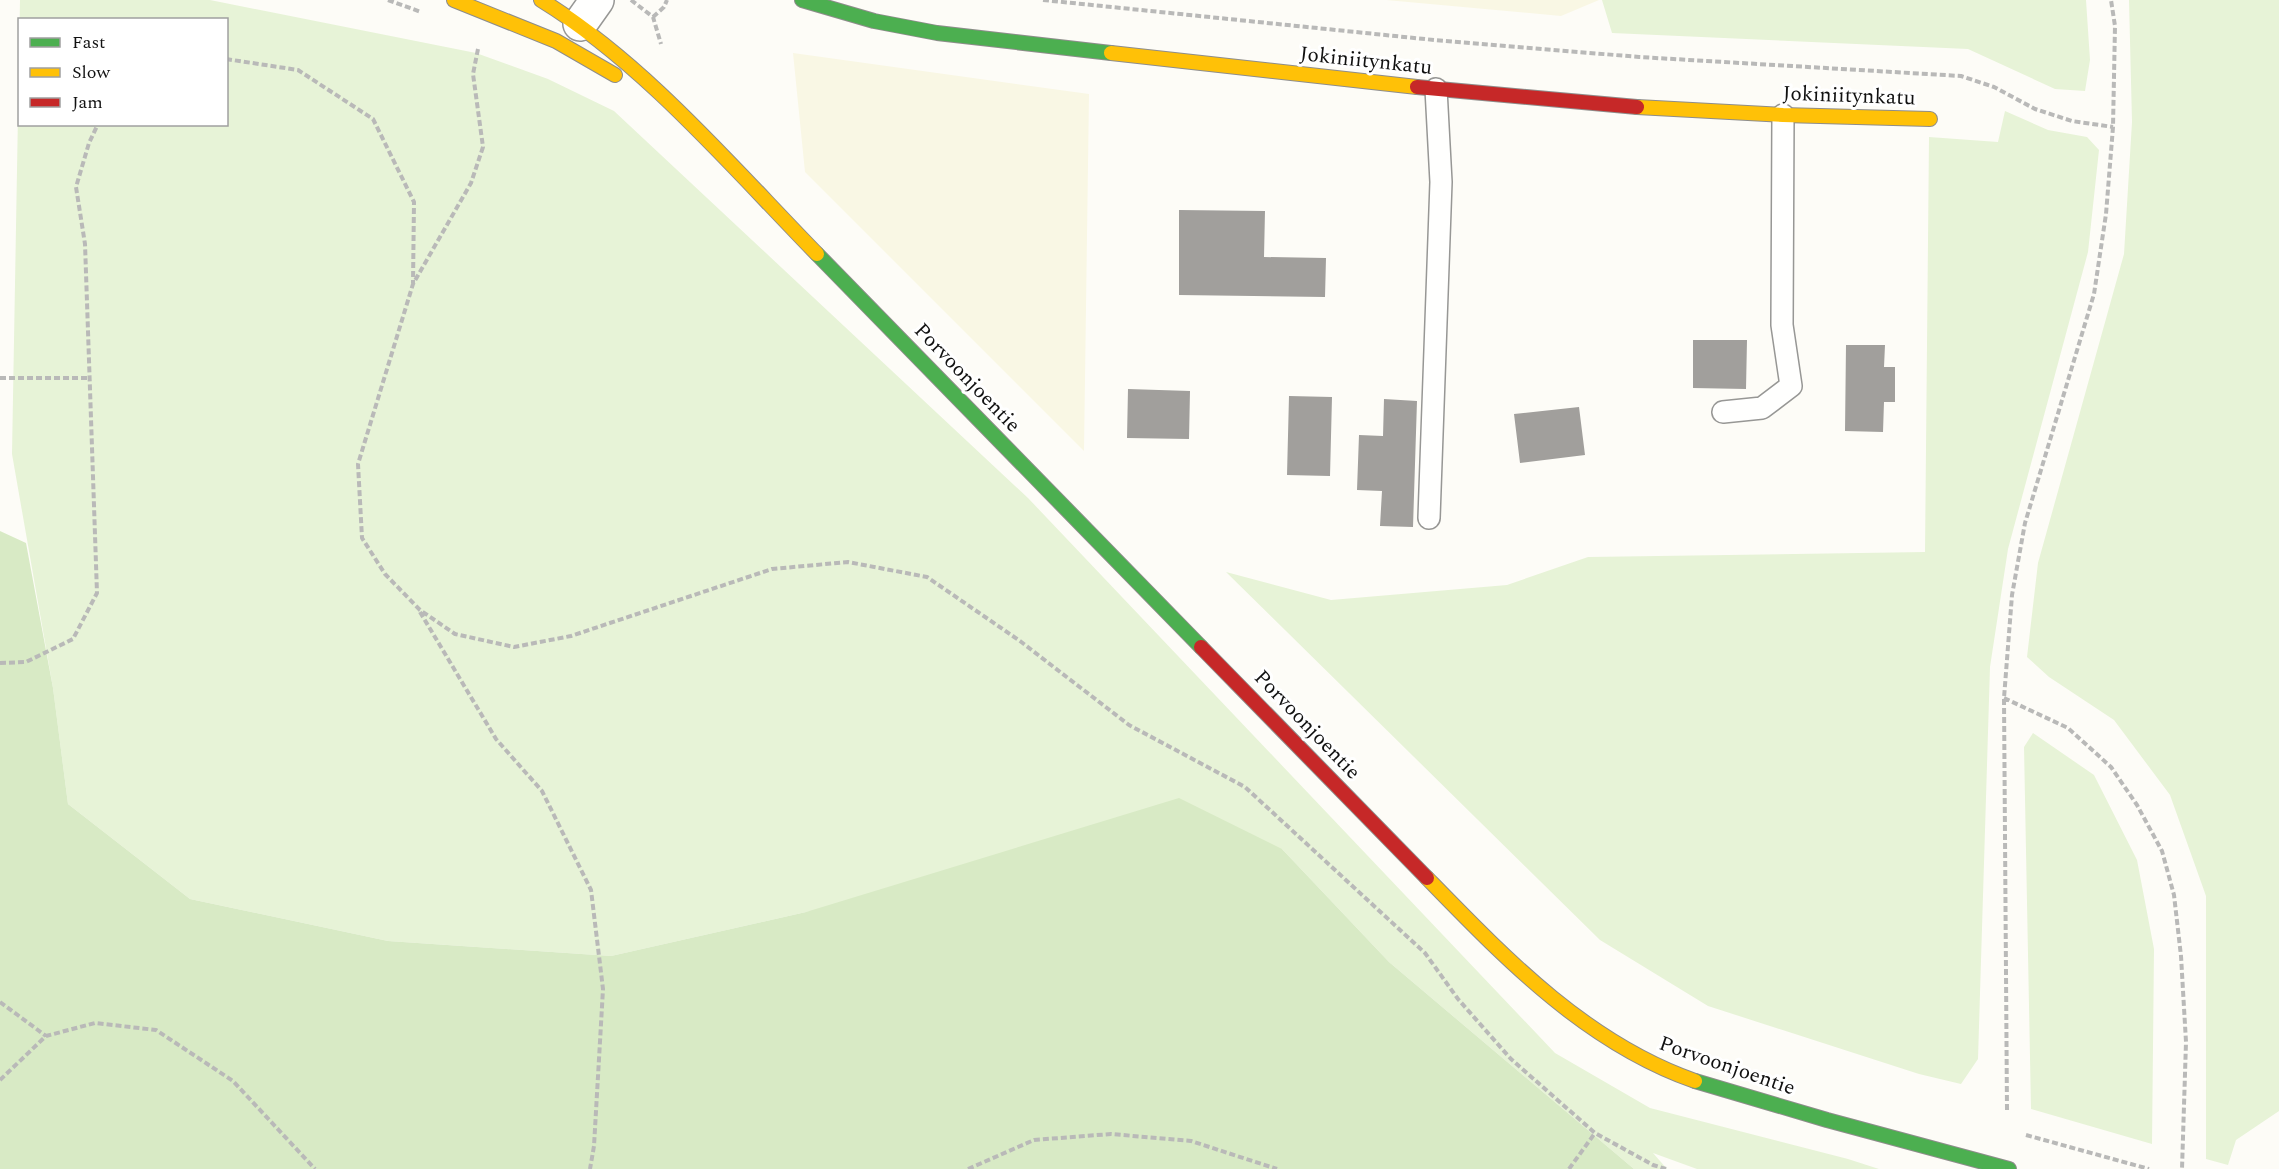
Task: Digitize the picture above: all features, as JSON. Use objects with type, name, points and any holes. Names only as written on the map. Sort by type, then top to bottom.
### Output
[{"type":"street","name":"Porvoonjoentie","points":[[454,0],[556,40],[599,64],[692,126]]},
{"type":"street","name":"Porvoonjoentie","points":[[541,0],[589,12],[633,69],[692,126],[1500,953],[1547,994],[1595,1030],[1646,1061],[1702,1083],[1803,1114],[2009,1169]]},
{"type":"street","name":"Jokiniitynkatu","points":[[802,0],[874,21],[937,33],[1436,89],[1592,104],[1783,115],[1930,119]]},
{"type":"lane","points":[[1429,518],[1441,182],[1436,89]]},
{"type":"lane","points":[[1723,412],[1762,408],[1791,386],[1782,325],[1783,115]]},
{"type":"path","points":[[631,0],[652,17],[662,45]]},
{"type":"path","points":[[652,17],[664,7],[667,0]]},
{"type":"path","points":[[1043,0],[1639,57],[1961,76],[1994,87],[2035,109],[2072,121],[2113,127]]},
{"type":"path","points":[[2007,1110],[2004,698],[2012,595],[2025,523],[2094,294],[2106,214],[2113,127],[2115,26],[2111,0]]},
{"type":"path","points":[[481,44],[476,53],[473,74],[483,147],[471,183],[413,284],[358,464],[362,538],[385,573],[420,610],[455,634],[514,647],[571,636],[772,570],[848,562],[927,577],[1020,640],[1129,725],[1245,787],[1425,953],[1458,999],[1511,1059],[1596,1133],[1653,1165],[1666,1169]]},
{"type":"path","points":[[228,59],[298,70],[373,119],[414,202],[413,284]]},
{"type":"path","points":[[0,663],[26,662],[73,639],[97,593],[85,244],[76,187],[88,143],[97,126]]},
{"type":"path","points":[[0,378],[91,378]]},
{"type":"path","points":[[420,610],[496,739],[542,791],[591,890],[603,988],[594,1146],[590,1169]]},
{"type":"path","points":[[2004,698],[2068,728],[2111,767],[2137,805],[2162,851],[2174,895],[2181,956],[2186,1042],[2182,1169]]},
{"type":"path","points":[[0,1002],[46,1036]]},
{"type":"path","points":[[0,1080],[46,1036],[95,1023],[156,1030],[233,1081],[315,1169]]},
{"type":"path","points":[[1569,1169],[1596,1133]]},
{"type":"path","points":[[968,1169],[1034,1140],[1111,1134],[1191,1141],[1277,1169]]},
{"type":"path","points":[[2023,1134],[2149,1169]]},
{"type":"shaded area","points":[[1386,0],[1599,0],[1561,16]]},
{"type":"shaded area","points":[[793,53],[1089,94],[1084,451],[805,172]]},
{"type":"green space","points":[[20,0],[210,0],[476,53],[548,79],[614,111],[1028,498],[1555,1053],[1650,1108],[1879,1169],[1697,1169],[1653,1153],[1667,1169],[1634,1169],[1389,962],[1282,849],[806,912],[611,956],[388,941],[190,899],[68,804],[53,688],[12,454],[18,114],[18,126],[228,126],[228,18],[20,18]]},
{"type":"green space","points":[[1602,0],[2086,0],[2090,60],[2085,91],[2055,89],[1968,49],[1612,33]]},
{"type":"green space","points":[[2129,0],[2279,0],[2279,1111],[2236,1140],[2228,1165],[2206,1159],[2206,896],[2170,795],[2114,720],[2049,677],[2027,657],[2038,563],[2124,254],[2132,122]]},
{"type":"green space","points":[[2005,111],[2048,130],[2087,137],[2099,150],[2088,252],[2008,549],[1990,667],[1978,1059],[1961,1084],[1919,1074],[1708,1006],[1600,940],[1226,572],[1331,600],[1507,585],[1588,557],[1925,552],[1929,137],[1998,142]]},
{"type":"green space","points":[[0,531],[26,543],[53,688],[68,804],[190,899],[388,941],[611,956],[806,912],[1179,798],[1282,849],[1389,962],[1634,1169],[0,1169]]},
{"type":"green space","points":[[2033,733],[2094,775],[2137,860],[2154,949],[2152,1144],[2031,1109],[2024,747]]},
{"type":"building","points":[[1179,210],[1265,211],[1264,257],[1326,258],[1325,297],[1179,295]]},
{"type":"building","points":[[1693,340],[1747,340],[1746,389],[1693,388]]},
{"type":"building","points":[[1846,345],[1885,345],[1884,367],[1895,367],[1895,402],[1884,402],[1883,432],[1845,431]]},
{"type":"building","points":[[1128,389],[1190,391],[1189,439],[1127,438]]},
{"type":"building","points":[[1289,396],[1332,397],[1330,476],[1287,475]]},
{"type":"building","points":[[1384,399],[1417,401],[1413,527],[1380,526],[1382,491],[1357,490],[1359,435],[1383,436]]},
{"type":"building","points":[[1579,407],[1585,455],[1520,463],[1514,414]]},
{"type":"traffic: fast","points":[[802,0],[874,21],[937,33],[1111,53]]},
{"type":"traffic: fast","points":[[817,254],[1201,647]]},
{"type":"traffic: fast","points":[[1695,1081],[1827,1120],[2009,1169]]},
{"type":"traffic: slow","points":[[454,0],[556,41],[615,75]]},
{"type":"traffic: slow","points":[[541,0],[616,54],[652,86],[720,152],[817,254]]},
{"type":"traffic: slow","points":[[1111,53],[1417,87]]},
{"type":"traffic: slow","points":[[1637,107],[1783,115],[1930,119]]},
{"type":"traffic: slow","points":[[1427,878],[1517,967],[1583,1021],[1655,1065],[1695,1081]]},
{"type":"traffic: jam","points":[[1417,87],[1637,107]]},
{"type":"traffic: jam","points":[[1201,647],[1427,878]]}]
